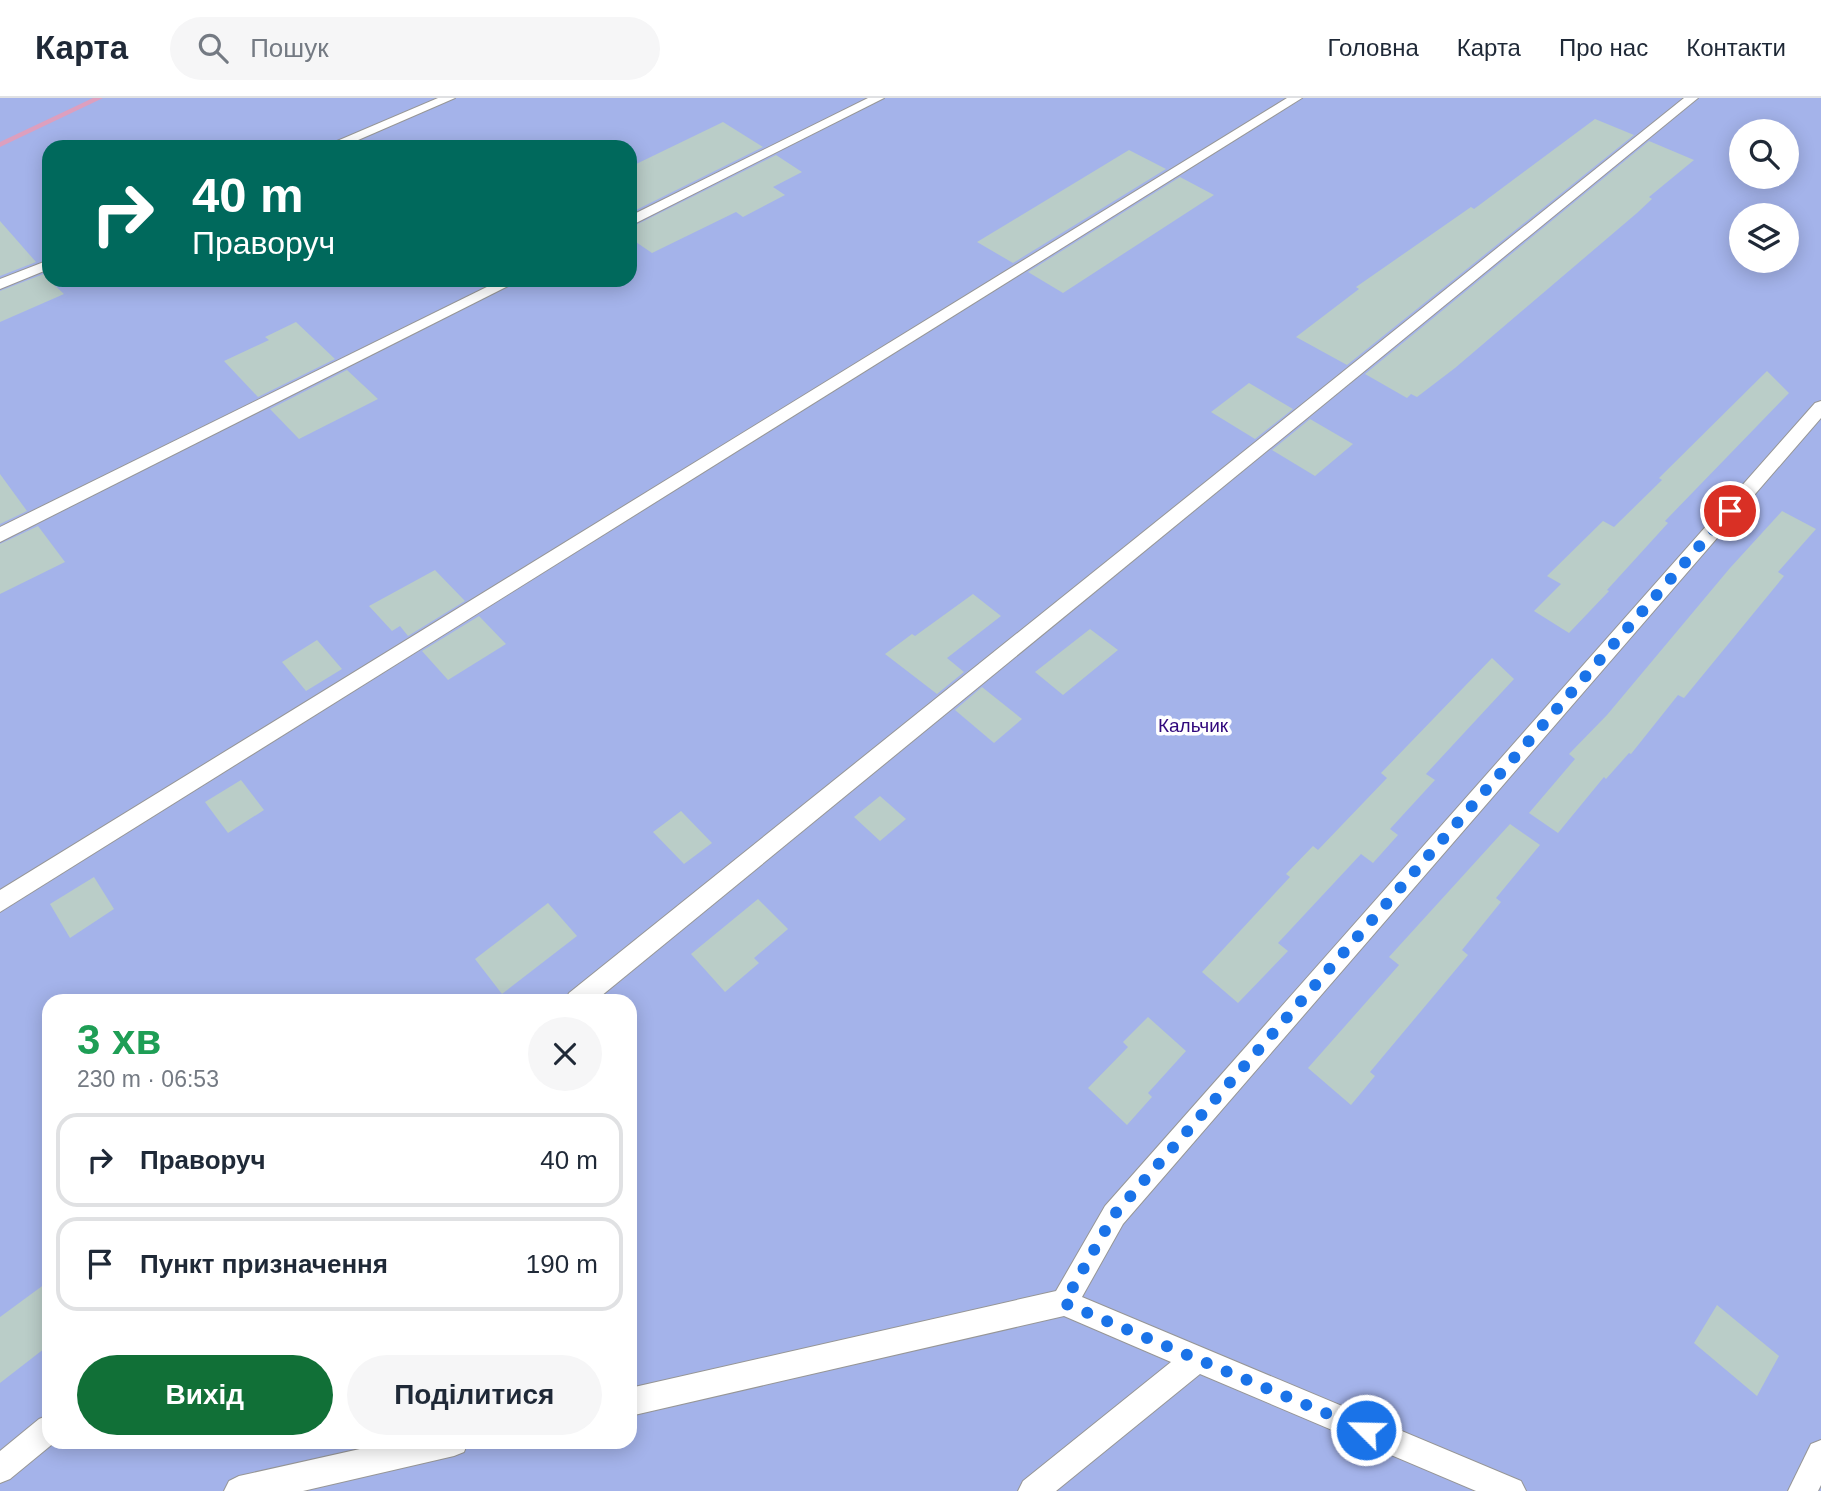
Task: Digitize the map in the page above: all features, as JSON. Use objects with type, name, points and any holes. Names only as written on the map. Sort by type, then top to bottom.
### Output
[{"type":"lane","points":[[347,140],[449,98]]},
{"type":"lane","points":[[637,218],[878,98]]},
{"type":"lane","points":[[0,902],[1296,98]]},
{"type":"lane","points":[[587,994],[1692,98]]},
{"type":"lane","points":[[0,284],[42,267]]},
{"type":"lane","points":[[0,535],[499,287]]},
{"type":"lane","points":[[1064,1303],[1114,1215],[1821,407]]},
{"type":"lane","points":[[637,1400],[1064,1303],[1511,1491]]},
{"type":"lane","points":[[1033,1491],[1197,1359]]},
{"type":"lane","points":[[0,1469],[42,1435]]},
{"type":"lane","points":[[240,1491],[423,1449]]},
{"type":"lane","points":[[1803,1491],[1821,1454]]},
{"type":"green space","name":"Кальчик","points":[[0,98],[1821,98],[1821,1491],[0,1491]]},
{"type":"building","points":[[1595,119],[1634,135],[1347,365],[1296,337],[1359,289],[1356,287],[1471,207],[1474,209]]},
{"type":"building","points":[[723,122],[763,147],[637,210],[637,164]]},
{"type":"building","points":[[1649,141],[1694,160],[1649,197],[1652,199],[1637,213],[1455,368],[1417,397],[1411,394],[1407,398],[1365,374]]},
{"type":"building","points":[[1129,150],[1166,169],[1013,263],[977,242]]},
{"type":"building","points":[[776,155],[802,172],[773,187],[785,195],[743,217],[736,212],[652,253],[637,243],[637,224]]},
{"type":"building","points":[[1180,177],[1214,195],[1063,293],[1028,272]]},
{"type":"building","points":[[0,221],[36,262],[0,276]]},
{"type":"building","points":[[42,275],[42,287],[56,287],[64,294],[0,322],[0,291]]},
{"type":"building","points":[[296,322],[335,359],[258,397],[224,361],[269,340],[265,337]]},
{"type":"building","points":[[347,370],[378,399],[299,439],[270,409]]},
{"type":"building","points":[[1767,371],[1789,393],[1665,521],[1668,523],[1569,633],[1534,611],[1561,584],[1547,576],[1603,521],[1614,527],[1662,480],[1659,478]]},
{"type":"building","points":[[1249,383],[1293,409],[1255,439],[1211,412]]},
{"type":"building","points":[[1310,419],[1353,444],[1315,476],[1272,450]]},
{"type":"building","points":[[0,474],[27,511],[0,524]]},
{"type":"building","points":[[1782,511],[1816,529],[1778,572],[1784,576],[1684,698],[1678,695],[1631,754],[1629,753],[1606,779],[1604,777],[1558,833],[1529,813],[1575,759],[1569,754],[1607,715],[1730,568]]},
{"type":"building","points":[[38,526],[65,562],[0,594],[0,544]]},
{"type":"building","points":[[435,570],[465,601],[408,636],[400,626],[392,631],[369,606]]},
{"type":"building","points":[[973,594],[1001,616],[947,658],[964,672],[937,694],[885,654],[912,634],[915,636]]},
{"type":"building","points":[[479,616],[506,644],[448,680],[422,651]]},
{"type":"building","points":[[1090,629],[1118,650],[1063,695],[1035,672]]},
{"type":"building","points":[[317,640],[342,669],[306,691],[282,662]]},
{"type":"building","points":[[1492,658],[1514,679],[1426,774],[1435,780],[1390,829],[1398,835],[1373,863],[1361,854],[1278,943],[1288,951],[1238,1003],[1202,972],[1290,877],[1286,874],[1313,846],[1318,850],[1387,778],[1381,773]]},
{"type":"building","points":[[982,687],[1022,719],[994,743],[955,710]]},
{"type":"building","points":[[241,780],[264,810],[228,833],[205,802]]},
{"type":"building","points":[[880,796],[906,819],[880,841],[854,817]]},
{"type":"building","points":[[681,811],[712,843],[684,864],[653,832]]},
{"type":"building","points":[[1510,824],[1540,845],[1496,898],[1501,902],[1462,950],[1468,955],[1370,1072],[1375,1076],[1351,1105],[1308,1068],[1399,965],[1389,957]]},
{"type":"building","points":[[94,877],[114,909],[70,938],[50,904]]},
{"type":"building","points":[[758,899],[788,929],[754,958],[759,963],[725,992],[691,954]]},
{"type":"building","points":[[548,903],[577,936],[502,994],[475,959]]},
{"type":"building","points":[[1148,1017],[1186,1051],[1148,1093],[1152,1097],[1127,1125],[1088,1088],[1128,1047],[1123,1042]]},
{"type":"building","points":[[42,1286],[42,1350],[0,1383],[0,1317]]},
{"type":"building","points":[[1717,1305],[1779,1356],[1757,1396],[1694,1343]]},
{"type":"waterway","points":[[0,145],[99,98]]},
{"type":"route","points":[[1366,1430],[1064,1303],[1114,1215],[1730,511]]}]
